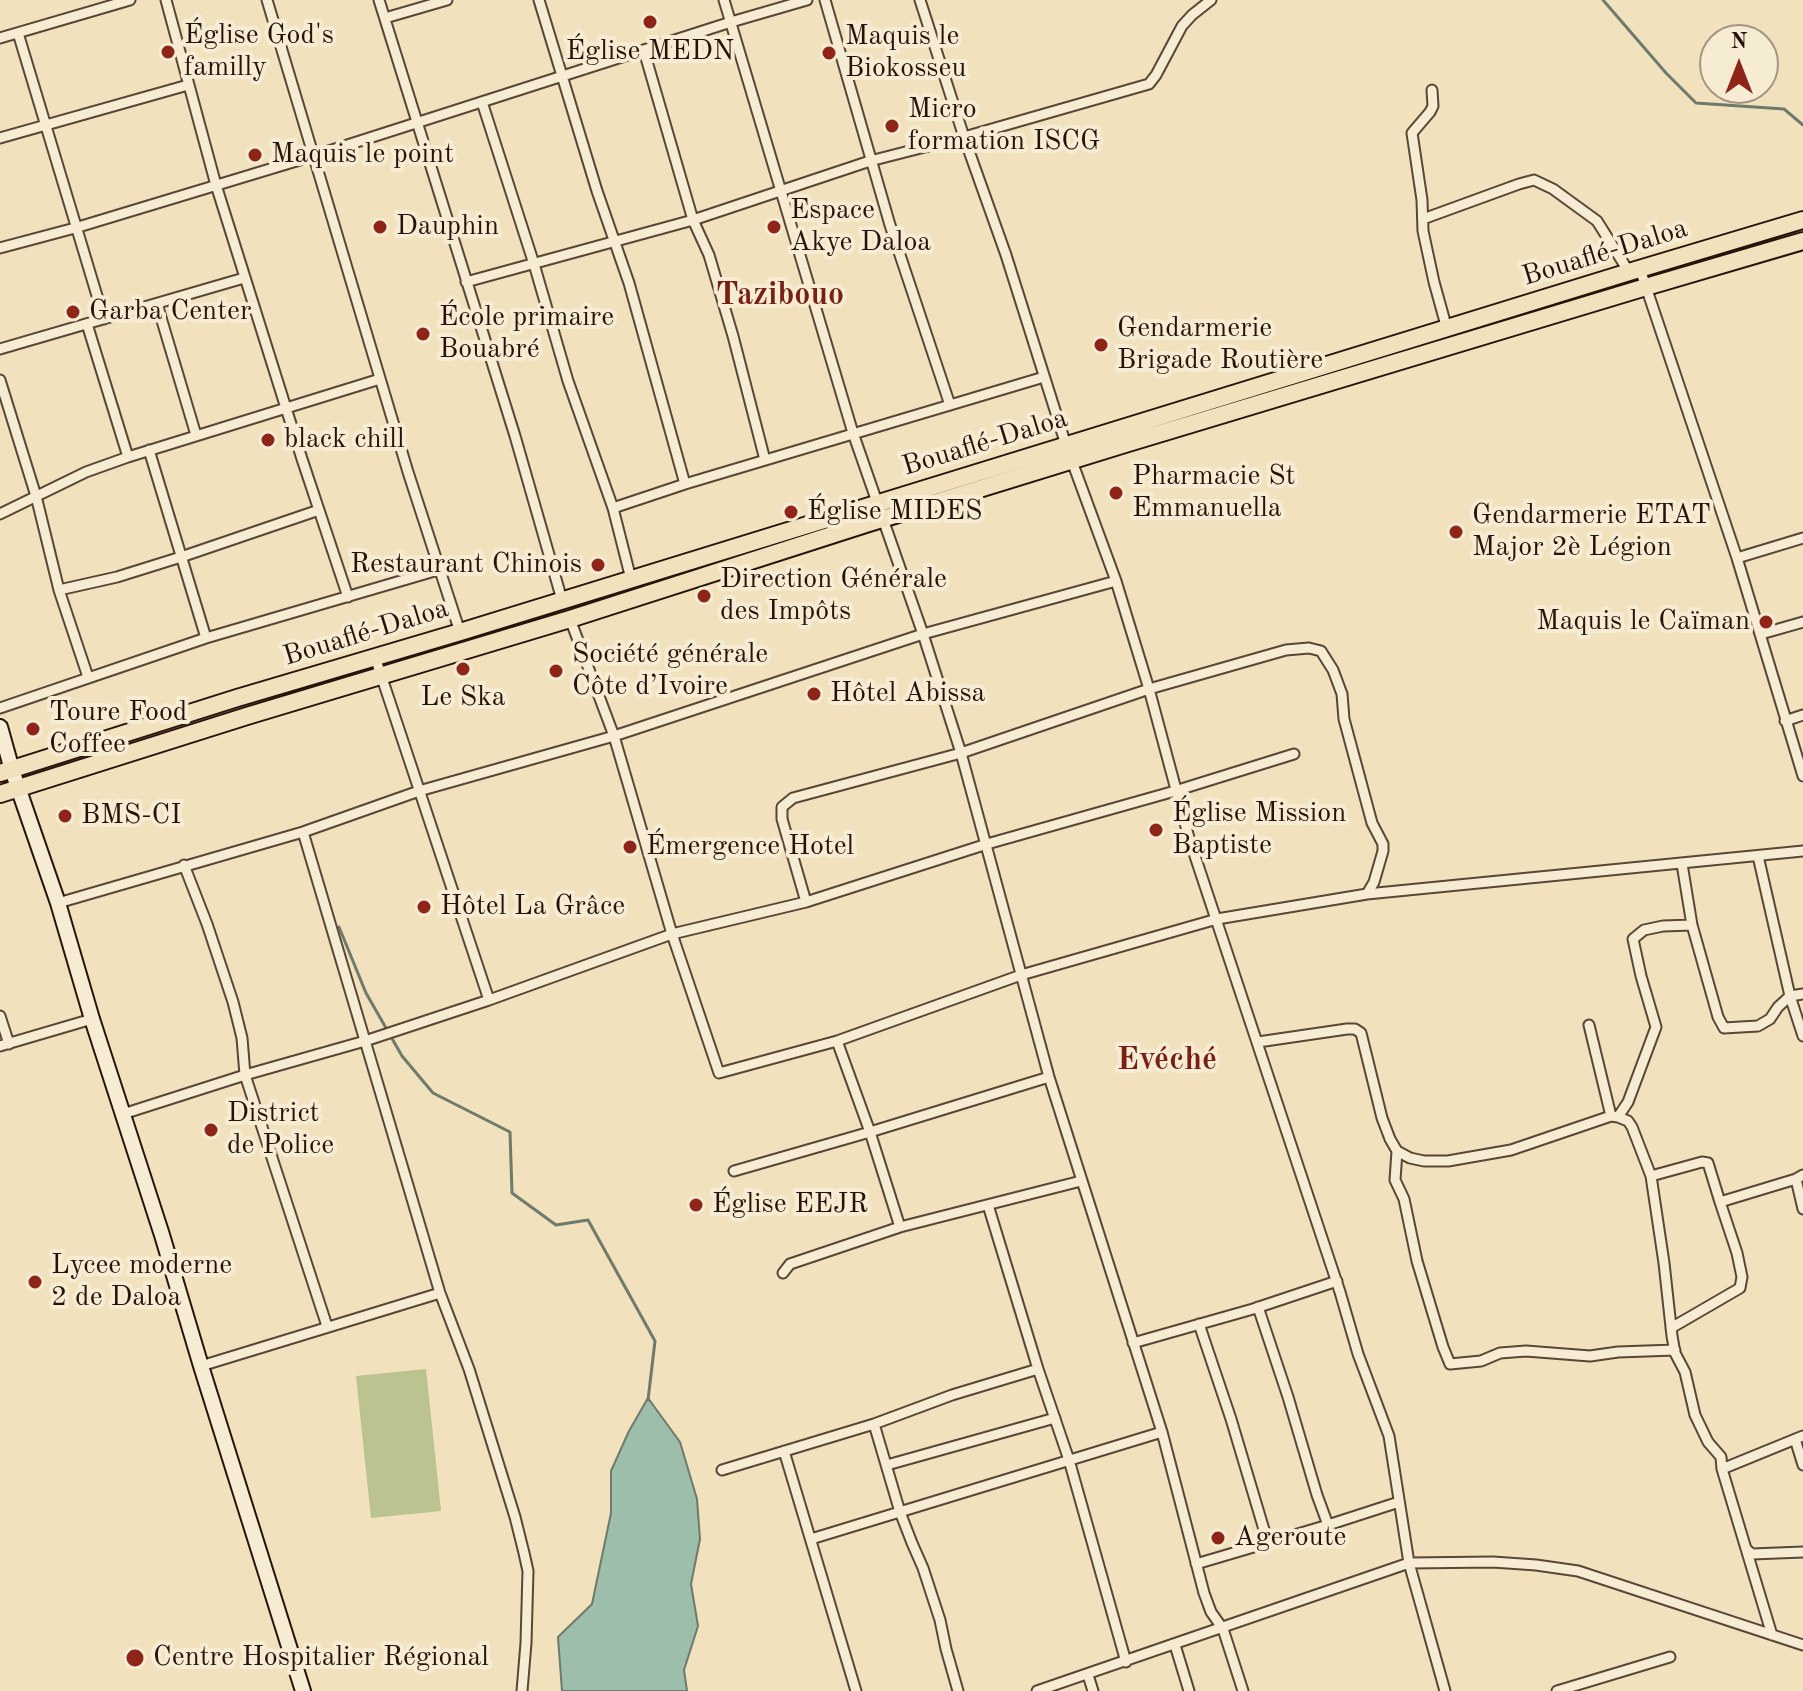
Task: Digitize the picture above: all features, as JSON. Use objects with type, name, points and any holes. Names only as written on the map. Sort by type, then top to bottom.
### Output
[{"type":"highway","name":"Bouaflé-Daloa","points":[[1069,453],[1447,329],[1803,220]]},
{"type":"highway","name":"Bouaflé-Daloa","points":[[6,772],[237,698],[631,579],[881,510],[1803,241]]},
{"type":"highway","name":"Bouaflé-Daloa","points":[[0,794],[570,619],[881,510]]},
{"type":"street","points":[[0,38],[130,0]]},
{"type":"street","points":[[166,0],[244,278],[348,597]]},
{"type":"street","points":[[267,0],[438,570],[460,632]]},
{"type":"street","points":[[379,0],[515,436],[562,600]]},
{"type":"street","points":[[385,18],[447,0]]},
{"type":"street","points":[[539,0],[629,283],[685,484]]},
{"type":"street","points":[[724,0],[853,433],[961,753],[1049,1077],[1162,1432],[1207,1603],[1223,1629],[1243,1691]]},
{"type":"street","points":[[0,248],[313,156],[807,0]]},
{"type":"street","points":[[825,0],[870,161],[950,405]]},
{"type":"street","points":[[920,0],[1069,453],[1116,581],[1149,689],[1175,791],[1337,1281],[1358,1354],[1389,1436],[1409,1563],[1445,1691]]},
{"type":"street","points":[[466,282],[614,243],[870,161],[1149,84],[1182,26],[1211,0]]},
{"type":"street","points":[[18,33],[104,319]]},
{"type":"street","points":[[644,51],[693,220],[709,255],[733,336],[765,460]]},
{"type":"street","points":[[0,138],[188,85]]},
{"type":"street","points":[[1432,90],[1433,106],[1412,133],[1422,200],[1423,231],[1447,329]]},
{"type":"street","points":[[482,102],[568,381],[613,508],[631,579]]},
{"type":"street","points":[[1423,219],[1534,180],[1553,189],[1597,221],[1646,287],[1737,558],[1803,776]]},
{"type":"street","points":[[0,349],[244,278]]},
{"type":"street","points":[[157,304],[196,435]]},
{"type":"street","points":[[87,324],[128,457]]},
{"type":"street","points":[[613,508],[1044,377]]},
{"type":"street","points":[[0,514],[86,472],[128,457],[380,379]]},
{"type":"street","points":[[0,380],[36,496],[59,590],[88,677]]},
{"type":"street","points":[[149,450],[206,638]]},
{"type":"street","points":[[59,590],[117,577],[319,510]]},
{"type":"street","points":[[1737,558],[1803,538]]},
{"type":"street","points":[[0,708],[206,638],[438,570]]},
{"type":"street","points":[[58,903],[303,832],[419,791],[614,736],[923,634],[1116,581]]},
{"type":"street","points":[[570,619],[614,736],[672,934],[719,1073],[837,1041],[1021,975],[1217,919],[1367,894],[1803,851]]},
{"type":"street","points":[[1761,634],[1803,622]]},
{"type":"street","points":[[806,902],[782,819],[782,807],[793,798],[961,753],[1149,689],[1286,650],[1309,648],[1321,651],[1333,670],[1342,694],[1344,719],[1372,823],[1383,844],[1374,882],[1367,894]]},
{"type":"street","points":[[375,657],[489,1000]]},
{"type":"street","points":[[1785,721],[1803,715]]},
{"type":"street","points":[[0,727],[6,772],[19,788],[58,903],[303,1691]]},
{"type":"street","points":[[123,1114],[365,1041],[672,934],[806,902],[987,844],[1294,754]]},
{"type":"street","points":[[303,832],[440,1293],[469,1369],[515,1517],[528,1571],[522,1691]]},
{"type":"street","points":[[1758,856],[1790,996],[1803,1036]]},
{"type":"street","points":[[1682,864],[1692,925],[1718,1017],[1724,1028],[1758,1026],[1770,1019],[1790,996],[1803,994]]},
{"type":"street","points":[[184,865],[233,1002],[242,1038],[245,1075],[327,1326]]},
{"type":"street","points":[[1258,1042],[1355,1029],[1361,1033],[1382,1118],[1397,1151],[1424,1161],[1448,1161],[1511,1150],[1614,1116],[1628,1102],[1656,1027],[1633,939],[1644,930],[1692,925]]},
{"type":"street","points":[[0,1016],[4,1045],[92,1019]]},
{"type":"street","points":[[1589,1025],[1614,1116]]},
{"type":"street","points":[[837,1041],[900,1227]]},
{"type":"street","points":[[734,1171],[1049,1077]]},
{"type":"street","points":[[1614,1116],[1628,1121],[1632,1127],[1651,1176],[1675,1350],[1685,1372],[1695,1415],[1708,1442],[1721,1457],[1772,1635]]},
{"type":"street","points":[[1397,1151],[1395,1180],[1404,1199],[1417,1261],[1450,1364],[1481,1361],[1500,1353],[1526,1351],[1590,1356],[1675,1350]]},
{"type":"street","points":[[1651,1176],[1708,1163],[1742,1277],[1740,1288],[1671,1328]]},
{"type":"street","points":[[1720,1202],[1800,1177],[1803,1209]]},
{"type":"street","points":[[783,1273],[790,1264],[900,1227],[1081,1181]]},
{"type":"street","points":[[988,1205],[1069,1460],[1126,1662]]},
{"type":"street","points":[[1133,1343],[1337,1281]]},
{"type":"street","points":[[201,1366],[440,1293]]},
{"type":"street","points":[[1258,1307],[1328,1525]]},
{"type":"street","points":[[1199,1324],[1268,1543]]},
{"type":"street","points":[[722,1470],[874,1424],[952,1395],[1038,1369]]},
{"type":"street","points":[[887,1465],[1055,1418]]},
{"type":"street","points":[[874,1424],[900,1512],[940,1620],[958,1691]]},
{"type":"street","points":[[811,1539],[1162,1432]]},
{"type":"street","points":[[1722,1469],[1799,1438],[1803,1465]]},
{"type":"street","points":[[784,1451],[856,1691]]},
{"type":"street","points":[[1196,1564],[1399,1502]]},
{"type":"street","points":[[1746,1549],[1752,1554],[1803,1552]]},
{"type":"street","points":[[1037,1691],[1409,1563],[1493,1562],[1578,1571],[1803,1645]]},
{"type":"street","points":[[1175,1645],[1189,1691]]},
{"type":"street","points":[[1557,1691],[1670,1657]]},
{"type":"street","points":[[1088,1675],[1093,1691]]},
{"type":"green space","points":[[426,1369],[441,1511],[371,1518],[356,1376]]},
{"type":"shaded area","points":[[648,1398],[680,1442],[697,1499],[700,1539],[691,1584],[698,1626],[684,1670],[687,1691],[562,1691],[558,1637],[592,1604],[611,1513],[611,1471]]},
{"type":"waterway","points":[[1603,0],[1696,103],[1784,109],[1803,125]]},
{"type":"waterway","points":[[339,927],[366,993],[402,1056],[433,1093],[510,1132],[512,1193],[556,1225],[588,1220],[655,1341],[648,1400]]},
{"type":"place","name":"Église MEDN","points":[[650,22]]},
{"type":"place","name":"Église God's familly","points":[[168,52]]},
{"type":"place","name":"Maquis le Biokosseu","points":[[829,53]]},
{"type":"place","name":"Micro formation ISCG","points":[[892,126]]},
{"type":"place","name":"Maquis le point","points":[[255,155]]},
{"type":"place","name":"Dauphin","points":[[380,227]]},
{"type":"place","name":"Espace Akye Daloa","points":[[774,227]]},
{"type":"place","name":"Garba Center","points":[[73,312]]},
{"type":"place","name":"École primaire Bouabré","points":[[423,334]]},
{"type":"place","name":"Gendarmerie Brigade Routière","points":[[1101,345]]},
{"type":"place","name":"black chill","points":[[268,440]]},
{"type":"place","name":"Pharmacie St Emmanuella","points":[[1116,493]]},
{"type":"place","name":"Église MIDES","points":[[791,512]]},
{"type":"place","name":"Gendarmerie ETAT Major 2è Légion","points":[[1456,532]]},
{"type":"place","name":"Restaurant Chinois","points":[[598,565]]},
{"type":"place","name":"Direction Générale des Impôts","points":[[704,596]]},
{"type":"place","name":"Maquis le Caïman","points":[[1766,622]]},
{"type":"place","name":"Le Ska","points":[[463,669]]},
{"type":"place","name":"Société générale Côte d’Ivoire","points":[[556,671]]},
{"type":"place","name":"Hôtel Abissa","points":[[814,694]]},
{"type":"place","name":"Toure Food Coffee","points":[[33,729]]},
{"type":"place","name":"BMS-CI","points":[[65,816]]},
{"type":"place","name":"Église Mission Baptiste","points":[[1156,830]]},
{"type":"place","name":"Émergence Hotel","points":[[630,847]]},
{"type":"place","name":"Hôtel La Grâce","points":[[424,907]]},
{"type":"place","name":"District de Police","points":[[211,1130]]},
{"type":"place","name":"Église EEJR","points":[[696,1205]]},
{"type":"place","name":"Lycee moderne 2 de Daloa","points":[[35,1282]]},
{"type":"place","name":"Ageroute","points":[[1218,1538]]},
{"type":"place","name":"Centre Hospitalier Régional","points":[[135,1658]]},
{"type":"district","name":"Tazibouo","points":[[780,296]]},
{"type":"district","name":"Evéché","points":[[1167,1061]]}]
